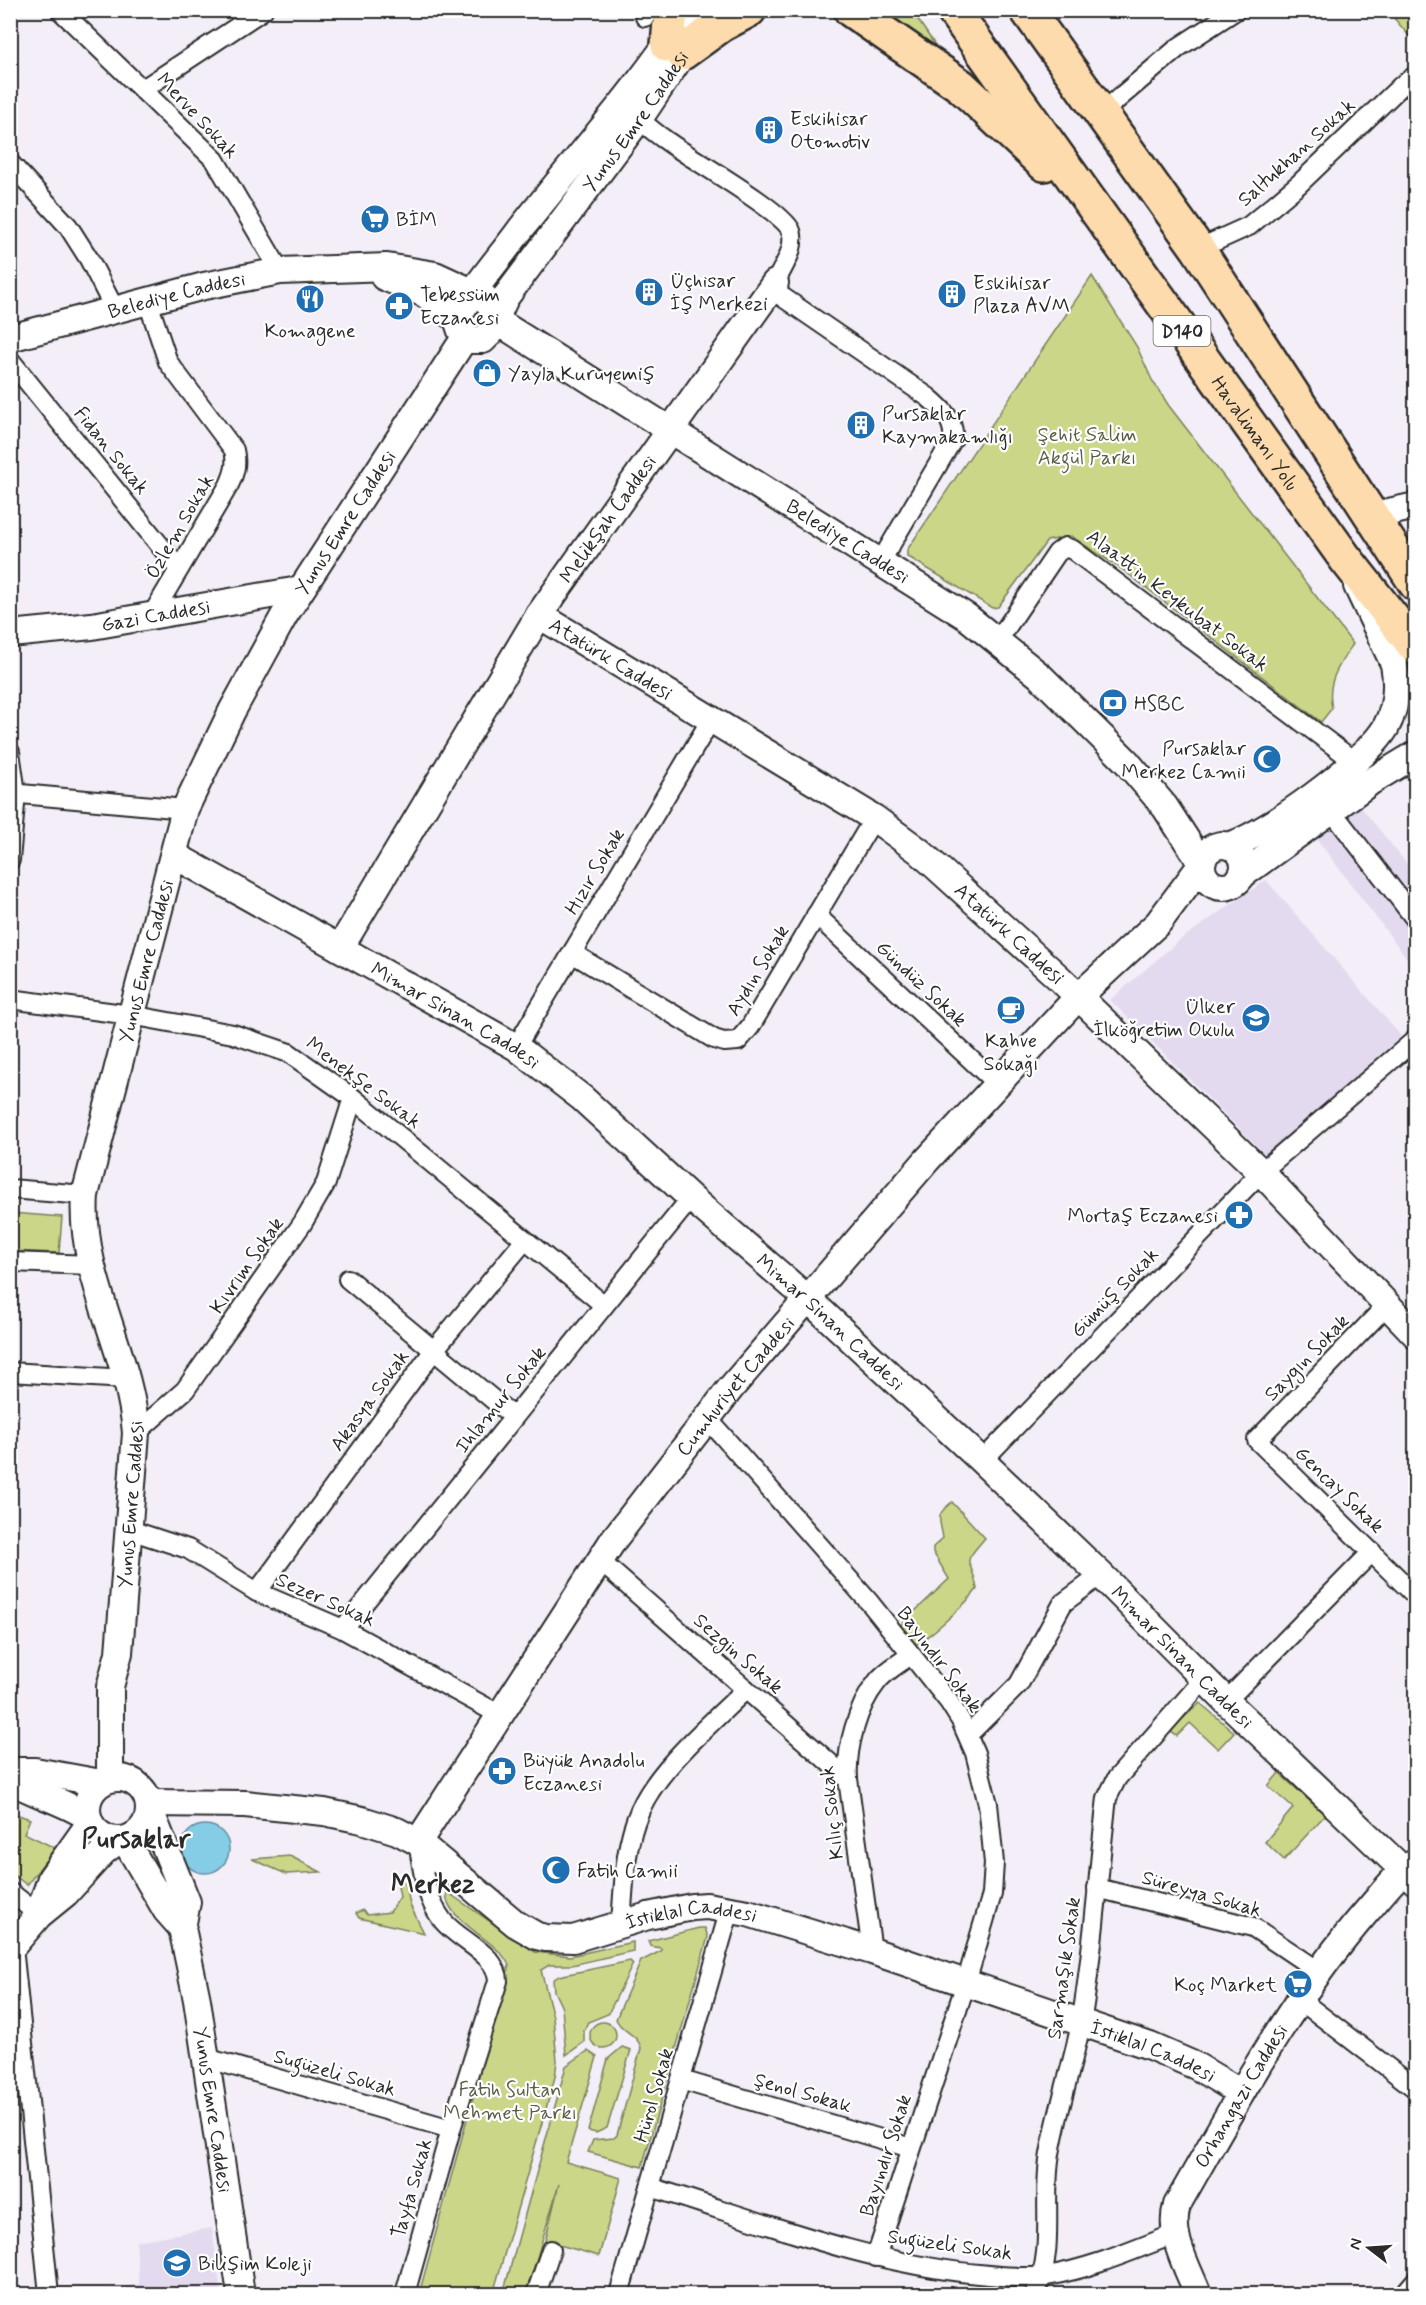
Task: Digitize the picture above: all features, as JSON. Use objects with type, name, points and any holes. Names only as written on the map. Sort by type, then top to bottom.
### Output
[{"type":"highway","points":[[654,13],[675,49],[749,10]]},
{"type":"highway","points":[[829,10],[858,15],[961,86],[1036,158],[1082,192]]},
{"type":"highway","name":"Havalimanı Yolu","points":[[953,10],[1345,558],[1416,648]]},
{"type":"highway","name":"D140","points":[[1027,10],[1099,115],[1198,249],[1261,350],[1416,584]]},
{"type":"highway","points":[[1039,10],[1063,62]]},
{"type":"highway","points":[[1261,350],[1402,509],[1416,550]]},
{"type":"street","name":"Merve Sokak","points":[[60,10],[215,160],[280,271]]},
{"type":"street","points":[[143,88],[262,10]]},
{"type":"street","points":[[675,49],[690,10]]},
{"type":"street","name":"Yunus Emre Caddesi","points":[[114,1781],[123,1756],[125,1686],[119,1653],[136,1433],[126,1379],[92,1265],[84,1227],[85,1195],[185,809],[232,711],[299,590],[462,327],[475,291],[675,49],[712,10]]},
{"type":"street","points":[[1099,115],[1179,47],[1236,10]]},
{"type":"street","name":"Yunus Emre Caddesi","points":[[462,327],[470,340],[483,340],[493,330],[505,298],[639,119],[675,49]]},
{"type":"street","name":"Saltukhan Sokak","points":[[1198,249],[1249,225],[1299,184],[1401,86],[1416,75]]},
{"type":"street","points":[[639,119],[664,140],[754,199],[785,223],[791,231],[792,243],[775,283],[781,296],[928,397],[943,410],[954,430],[953,439],[881,561]]},
{"type":"street","points":[[10,163],[68,226],[89,259],[116,312]]},
{"type":"street","name":"Belediye Caddesi","points":[[10,338],[116,312],[204,286],[280,271],[387,267],[414,270],[452,281],[475,291]]},
{"type":"street","name":"Belediye Caddesi","points":[[345,269],[408,285],[425,294],[462,327]]},
{"type":"street","name":"Melikşah Caddesi","points":[[340,948],[539,615],[775,283]]},
{"type":"street","points":[[475,291],[492,306],[495,320]]},
{"type":"street","name":"Özlem Sokak","points":[[148,303],[168,362],[234,450],[236,458],[236,471],[229,485],[152,615]]},
{"type":"street","name":"Belediye Caddesi","points":[[495,320],[947,602],[998,640],[1095,729],[1165,807]]},
{"type":"street","name":"Fidan Sokak","points":[[10,360],[179,569]]},
{"type":"street","name":"Alaattin Keykubat Sokak","points":[[998,640],[1057,553],[1065,547],[1073,550],[1354,761]]},
{"type":"street","points":[[1158,923],[1202,864],[1208,851],[1247,839],[1262,830],[1354,761],[1385,729],[1392,711],[1397,678],[1394,664],[1345,558]]},
{"type":"street","name":"Gazi Caddesi","points":[[10,634],[92,626],[299,590]]},
{"type":"street","name":"Atatürk Caddesi","points":[[539,615],[712,718],[873,818],[919,850],[1078,997],[1261,1172],[1416,1335]]},
{"type":"street","name":"Hızır Sokak","points":[[516,1047],[712,718]]},
{"type":"street","points":[[10,752],[13,793],[10,860]]},
{"type":"street","points":[[1158,923],[1181,908],[1233,881],[1370,782],[1416,754]]},
{"type":"street","points":[[13,793],[185,809]]},
{"type":"street","points":[[1165,807],[1201,836],[1239,853],[1243,862],[1233,881]]},
{"type":"street","points":[[1165,807],[1202,864],[1208,881],[1233,881]]},
{"type":"street","points":[[1331,810],[1416,920]]},
{"type":"street","name":"Aydın Sokak","points":[[572,953],[707,1035],[732,1042],[738,1041],[750,1027],[873,818]]},
{"type":"street","name":"Mimar Sinan Caddesi","points":[[174,855],[516,1047],[582,1098],[691,1198],[808,1299],[982,1461],[1101,1575],[1226,1701],[1411,1871]]},
{"type":"street","name":"Gündüz Sokak","points":[[816,915],[998,1084]]},
{"type":"street","name":"Cumhuriyet Caddesi","points":[[418,1842],[502,1716],[600,1561],[637,1508],[707,1418],[904,1186],[1078,997],[1158,923]]},
{"type":"street","name":"Menekşe Sokak","points":[[10,999],[131,1015],[233,1034],[274,1046],[310,1066],[353,1098],[604,1305]]},
{"type":"street","name":"Gümüş Sokak","points":[[982,1461],[1261,1172],[1416,1039]]},
{"type":"street","name":"Kıvrım Sokak","points":[[136,1433],[185,1390],[302,1224],[326,1183],[353,1098]]},
{"type":"street","points":[[10,1189],[85,1195]]},
{"type":"street","name":"Ihlamur Sokak","points":[[343,1629],[691,1198]]},
{"type":"street","name":"Akasya Sokak","points":[[257,1592],[434,1350],[525,1240]]},
{"type":"street","points":[[10,1262],[92,1265]]},
{"type":"street","points":[[348,1279],[514,1417]]},
{"type":"street","name":"Saygın Sokak","points":[[1257,1440],[1387,1305]]},
{"type":"street","points":[[10,1372],[126,1379]]},
{"type":"street","name":"Bayındır Sokak","points":[[707,1418],[870,1603],[909,1656],[949,1702],[968,1735],[975,1753],[988,1804],[994,1863],[992,1894],[966,1983],[876,2257]]},
{"type":"street","name":"Gencay Sokak","points":[[1257,1440],[1416,1596]]},
{"type":"street","name":"Sezer Sokak","points":[[130,1530],[188,1549],[257,1592],[343,1629],[502,1716]]},
{"type":"street","points":[[1226,1701],[1372,1552]]},
{"type":"street","name":"Sezgin Sokak","points":[[600,1561],[848,1779]]},
{"type":"street","points":[[968,1735],[1019,1684],[1063,1603],[1101,1575]]},
{"type":"street","name":"Kılıç Sokak","points":[[872,1951],[848,1779],[850,1743],[870,1692],[878,1681],[909,1656]]},
{"type":"street","name":"Sarmaşık Sokak","points":[[1035,2295],[1044,2276],[1047,2250],[1047,2181],[1050,2153],[1081,2023],[1111,1786],[1204,1678]]},
{"type":"street","points":[[621,1924],[626,1860],[640,1809],[657,1781],[746,1689]]},
{"type":"street","points":[[10,1771],[35,1770],[114,1781],[145,1792],[187,1902],[182,1928]]},
{"type":"street","points":[[10,1780],[31,1792],[71,1805],[89,1820],[98,1834],[121,1841],[166,1910],[182,1928]]},
{"type":"street","points":[[39,1915],[51,1878],[89,1820],[89,1798],[114,1781]]},
{"type":"street","name":"İstiklal Caddesi","points":[[150,1806],[245,1804],[324,1812],[362,1820],[418,1842],[516,1924],[537,1936],[557,1940],[573,1939],[621,1924],[692,1907],[730,1909],[872,1951],[1166,2052],[1241,2092]]},
{"type":"street","points":[[50,2295],[12,1948],[39,1915],[66,1893],[103,1852],[140,1832],[145,1826],[150,1806]]},
{"type":"street","name":"Tayfa Sokak","points":[[405,2295],[451,2129],[498,1974],[490,1959],[456,1936],[434,1909],[428,1893],[418,1842]]},
{"type":"street","name":"Orhangazi Caddesi","points":[[1198,2295],[1175,2234],[1174,2215],[1177,2205],[1241,2092],[1343,1938],[1411,1871]]},
{"type":"street","name":"Süreyya Sokak","points":[[1097,1888],[1253,1927],[1320,1972]]},
{"type":"street","points":[[10,1893],[39,1915]]},
{"type":"street","name":"Hürol Sokak","points":[[619,2295],[730,1909]]},
{"type":"street","name":"Yunus Emre Caddesi","points":[[182,1928],[198,2000],[241,2295]]},
{"type":"street","points":[[1300,2000],[1416,2089]]},
{"type":"street","name":"Sugüzeli Sokak","points":[[206,2058],[451,2129]]},
{"type":"street","name":"Şenol Sokak","points":[[681,2080],[911,2148]]},
{"type":"street","name":"Sugüzeli Sokak","points":[[650,2187],[876,2257],[952,2271],[1044,2276],[1102,2262],[1175,2234]]},
{"type":"street","points":[[536,2295],[551,2250]]},
{"type":"street","points":[[1404,2295],[1416,2280]]},
{"type":"shaded area","points":[[1357,802],[1415,874],[1415,969],[1316,838]]},
{"type":"shaded area","name":"Ülker İlköğretim Okulu","points":[[1266,880],[1401,1036],[1266,1155],[1110,1000],[1181,939]]},
{"type":"shaded area","name":"Bilişim Koleji","points":[[212,2228],[221,2294],[82,2294],[139,2284],[136,2241]]},
{"type":"green space","points":[[884,11],[912,11],[937,48]]},
{"type":"green space","points":[[1388,11],[1415,11],[1415,43]]},
{"type":"green space","name":"Şehit Salim Akgül Parkı","points":[[1092,276],[1137,347],[1152,380],[1169,406],[1353,644],[1335,674],[1331,690],[1332,708],[1321,722],[1123,570],[1071,536],[1047,541],[998,607],[992,608],[907,556],[907,550]]},
{"type":"green space","points":[[11,1213],[62,1217],[59,1253],[11,1251]]},
{"type":"green space","points":[[952,1502],[985,1538],[969,1559],[977,1589],[927,1637],[912,1646],[899,1626],[949,1579],[933,1552],[933,1547],[943,1538],[940,1514]]},
{"type":"green space","points":[[1200,1703],[1234,1732],[1218,1749],[1190,1723],[1177,1736],[1169,1731]]},
{"type":"green space","points":[[1279,1773],[1325,1815],[1284,1860],[1265,1842],[1293,1808],[1268,1786]]},
{"type":"green space","points":[[10,1812],[30,1819],[24,1833],[55,1848],[27,1885],[11,1873]]},
{"type":"green space","points":[[290,1856],[321,1872],[286,1874],[252,1859]]},
{"type":"green space","points":[[401,1878],[406,1884],[410,1905],[424,1933],[359,1918],[356,1913],[363,1910],[367,1915],[390,1912],[400,1897],[397,1881]]},
{"type":"green space","name":"Fatih Sultan Mehmet Parkı","points":[[447,1892],[535,1952],[570,1956],[633,1942],[633,1951],[572,1965],[549,1965],[541,1970],[553,2017],[557,2061],[555,2077],[493,2294],[419,2294],[509,1966],[496,1949],[453,1912],[448,1902]]},
{"type":"green space","points":[[705,1928],[708,1937],[642,2167],[588,2152],[593,2140],[614,2138],[617,2135],[641,2048],[637,2039],[616,2019],[641,1961],[661,1951],[661,1948],[650,1946],[648,1941]]},
{"type":"green space","points":[[630,1961],[633,1964],[608,2014],[588,2022],[584,2030],[584,2042],[566,2055],[562,2008],[554,1991],[553,1980],[559,1976]]},
{"type":"green space","points":[[603,2022],[612,2026],[616,2035],[612,2044],[603,2048],[594,2044],[590,2035],[594,2026]]},
{"type":"green space","points":[[622,2047],[631,2050],[607,2128],[596,2133],[588,2131],[608,2059]]},
{"type":"green space","points":[[588,2051],[597,2057],[566,2162],[621,2178],[599,2256],[545,2241],[559,2184],[526,2294],[503,2294],[566,2066]]},
{"type":"water","points":[[200,1825],[210,1825],[222,1832],[229,1844],[229,1854],[222,1866],[210,1873],[200,1873],[185,1862],[181,1854],[181,1844],[192,1829]]},
{"type":"place","name":"Eskihisar Otomotiv","points":[[769,130]]},
{"type":"place","name":"BİM","points":[[375,219]]},
{"type":"place","name":"Üçhisar İş Merkezi","points":[[649,292]]},
{"type":"place","name":"Eskihisar Plaza AVM","points":[[952,294]]},
{"type":"place","name":"Komagene","points":[[310,299]]},
{"type":"place","name":"Tebessüm Eczanesi","points":[[399,306]]},
{"type":"place","name":"Yayla Kuruyemiş","points":[[487,373]]},
{"type":"place","name":"Pursaklar Kaymakamlığı","points":[[861,425]]},
{"type":"place","name":"HSBC","points":[[1113,703]]},
{"type":"place","name":"Pursaklar Merkez Camii","points":[[1267,759]]},
{"type":"place","name":"Kahve Sokağı","points":[[1011,1010]]},
{"type":"place","name":"Ülker İlköğretim Okulu","points":[[1256,1018]]},
{"type":"place","name":"Mortaş Eczanesi","points":[[1239,1215]]},
{"type":"place","name":"Büyük Anadolu Eczanesi","points":[[502,1771]]},
{"type":"place","name":"Fatih Camii","points":[[556,1870]]},
{"type":"place","name":"Koç Market","points":[[1298,1984]]},
{"type":"place","name":"Bilişim Koleji","points":[[177,2263]]},
{"type":"district","name":"Pursaklar","points":[[136,1838]]},
{"type":"district","name":"Merkez","points":[[433,1883]]}]
